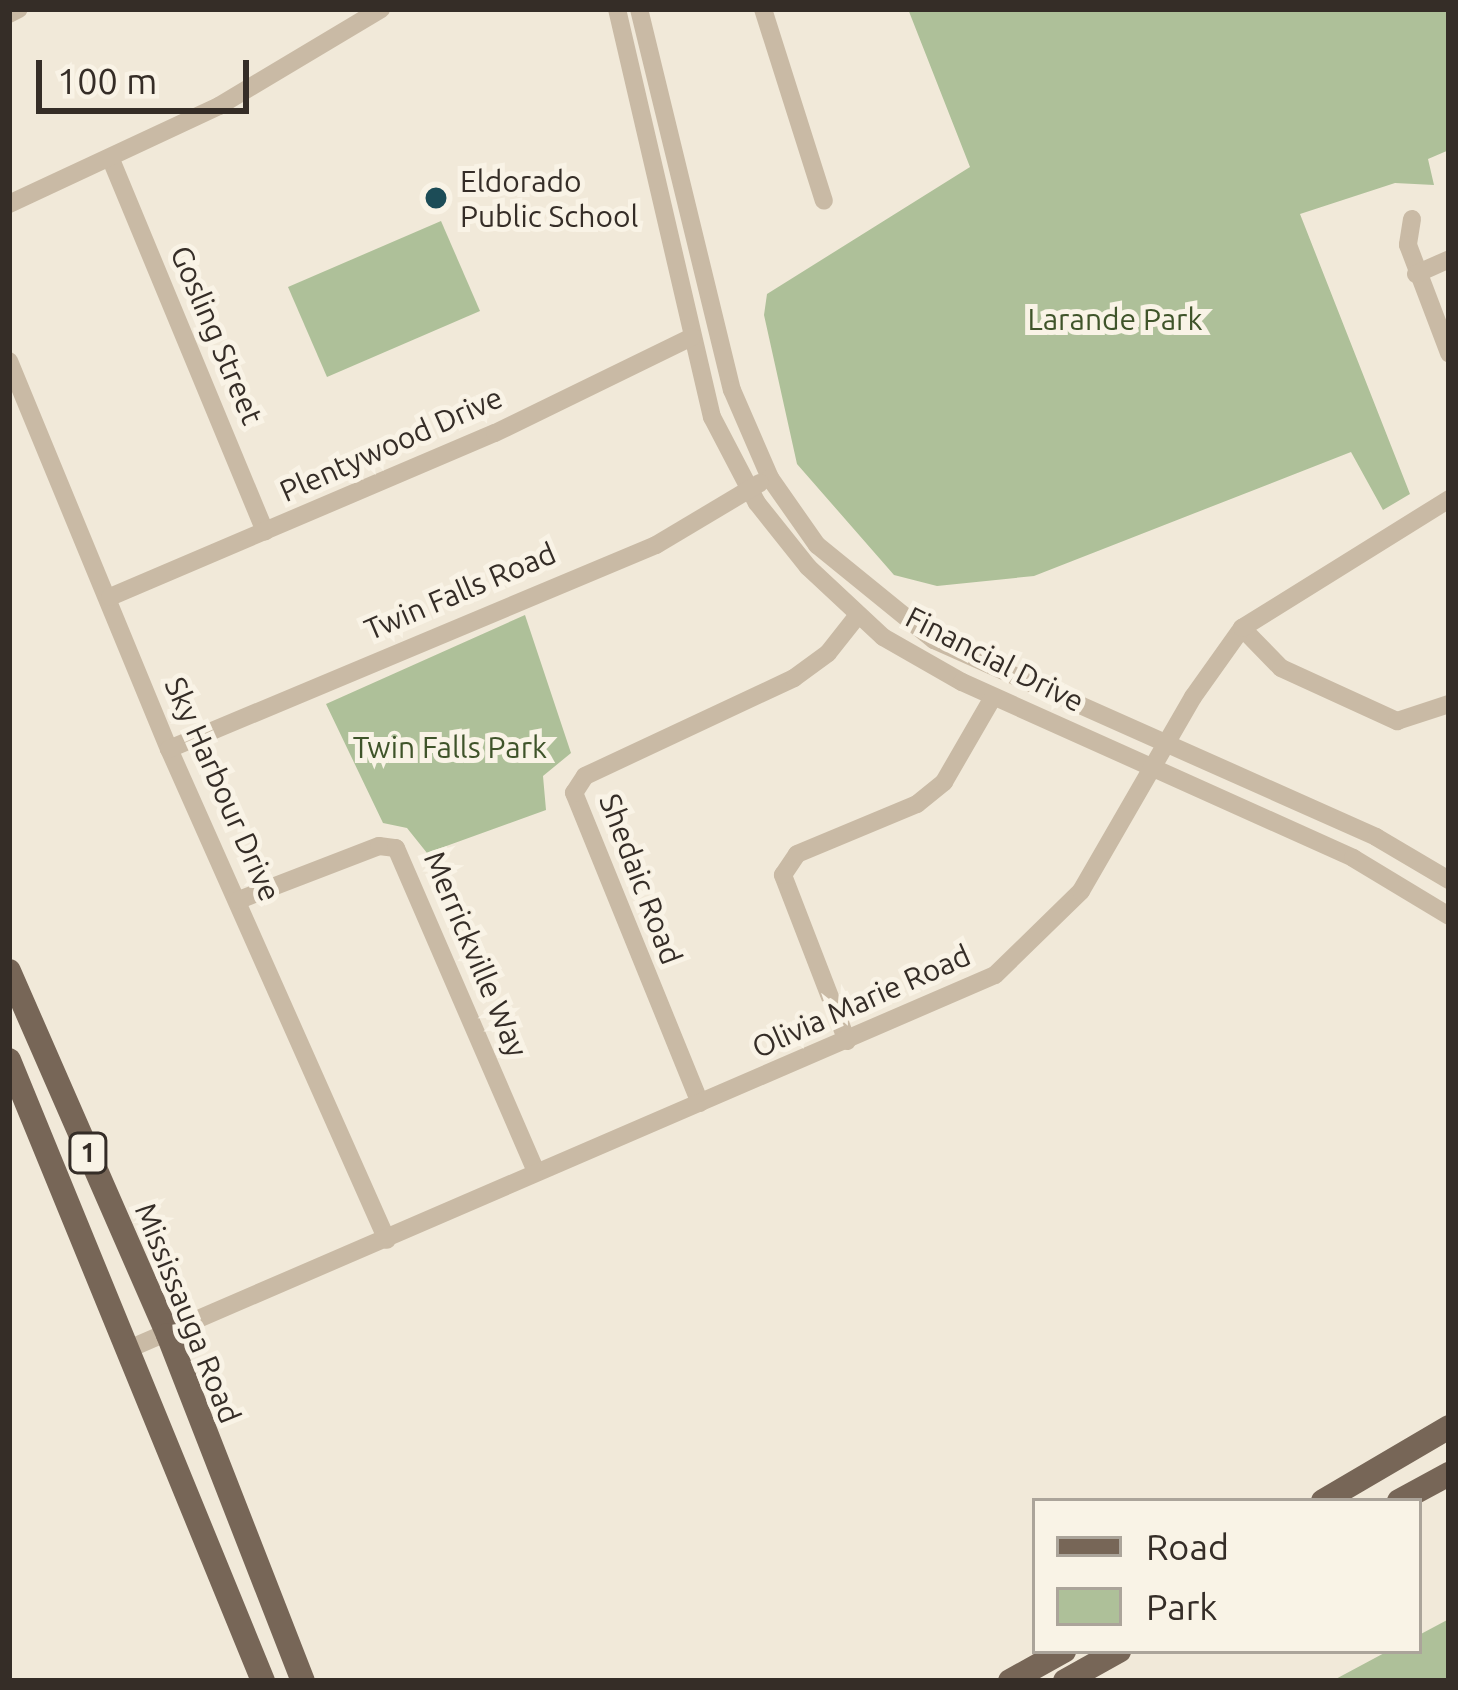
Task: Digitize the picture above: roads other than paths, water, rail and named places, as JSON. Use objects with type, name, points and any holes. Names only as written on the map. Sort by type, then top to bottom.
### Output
[{"type":"main road","name":"Mississauga Road","points":[[9,971],[168,1335],[302,1681]]},
{"type":"main road","name":"1","points":[[9,1060],[131,1348],[263,1681]]},
{"type":"main road","points":[[1328,1498],[1449,1427]]},
{"type":"main road","points":[[1405,1498],[1449,1474]]},
{"type":"main road","points":[[1010,1681],[1059,1654]]},
{"type":"main road","points":[[1065,1681],[1114,1654]]},
{"type":"street","points":[[9,14],[19,9]]},
{"type":"street","points":[[9,204],[112,162],[381,9]]},
{"type":"street","name":"Financial Drive","points":[[617,9],[664,185],[712,416],[750,490],[808,567],[858,615],[993,697],[1365,863],[1449,916]]},
{"type":"street","name":"Financial Drive","points":[[639,9],[720,353],[770,478],[817,545],[934,640],[1166,748],[1376,837],[1449,880]]},
{"type":"street","points":[[763,9],[824,201]]},
{"type":"street","name":"Gosling Street","points":[[112,162],[265,532]]},
{"type":"street","points":[[1412,220],[1416,274],[1449,353]]},
{"type":"street","points":[[1416,274],[1449,260]]},
{"type":"street","name":"Plentywood Drive","points":[[110,597],[495,434],[692,337]]},
{"type":"street","name":"Sky Harbour Drive","points":[[9,361],[169,748],[387,1240]]},
{"type":"street","name":"Twin Falls Road","points":[[169,748],[656,545],[770,478]]},
{"type":"street","name":"Olivia Marie Road","points":[[131,1348],[995,975],[1041,937],[1081,891],[1242,628],[1449,499]]},
{"type":"street","name":"Shedaic Road","points":[[700,1103],[574,793],[585,776],[794,678],[828,653],[858,615]]},
{"type":"street","points":[[1242,628],[1281,668],[1397,721],[1449,704]]},
{"type":"street","points":[[847,1041],[783,874],[797,854],[917,804],[944,782],[993,697]]},
{"type":"street","name":"Merrickville Way","points":[[239,901],[379,846],[396,848],[536,1172]]},
{"type":"place","name":"Eldorado Public School","points":[[436,198]]},
{"type":"park label","name":"Larande Park","points":[[1115,319]]},
{"type":"park label","name":"Twin Falls Park","points":[[450,747]]}]
